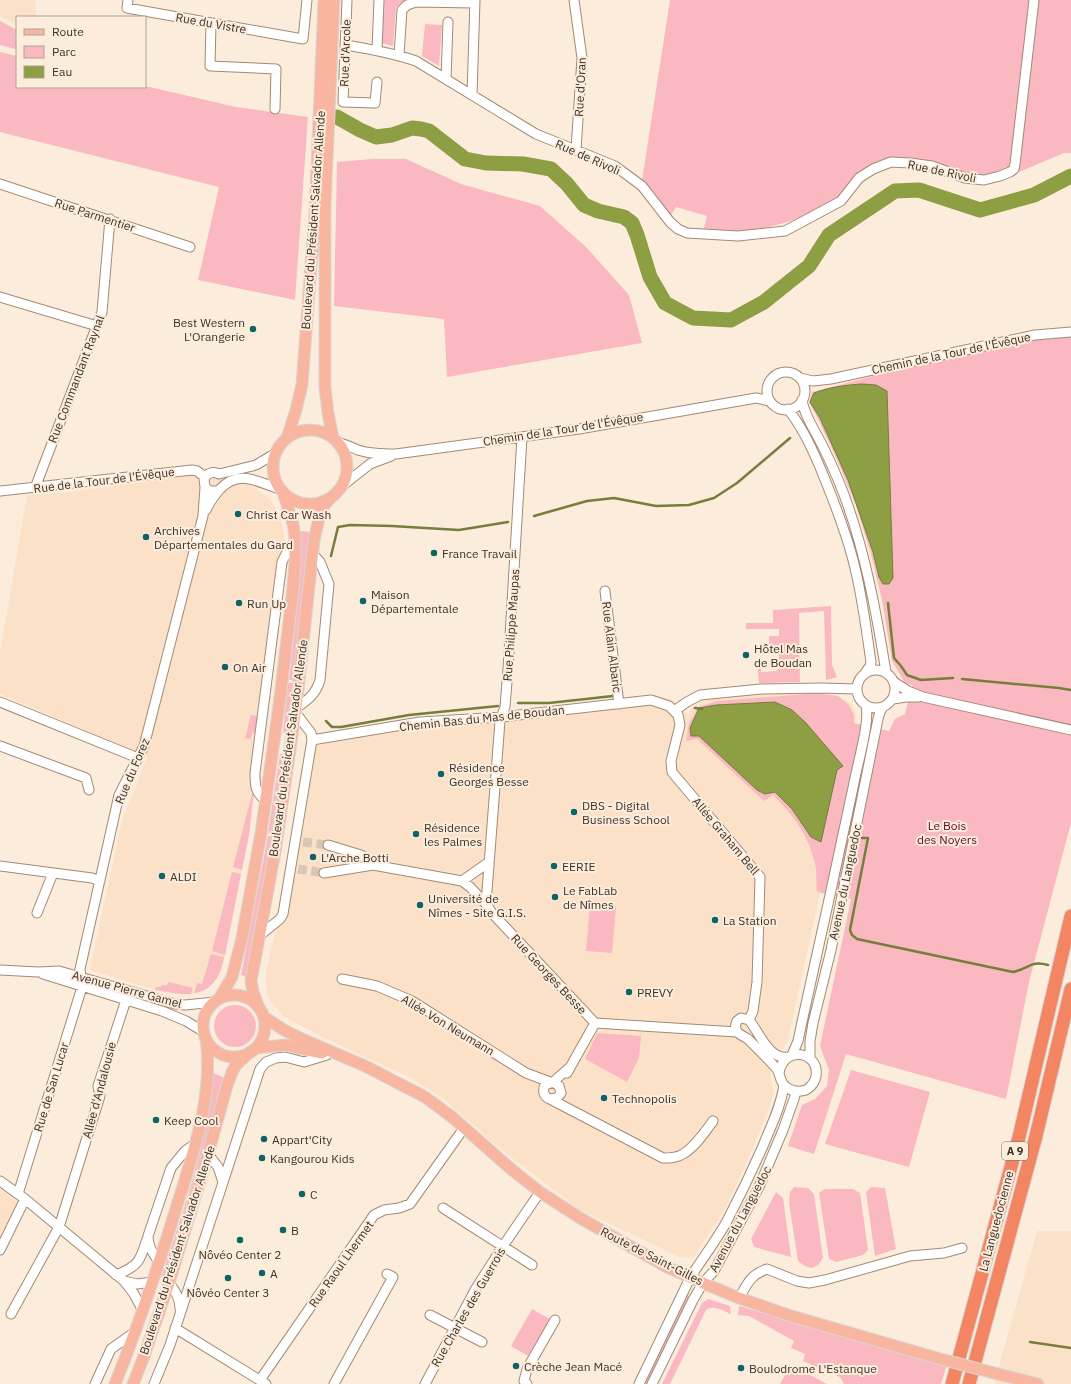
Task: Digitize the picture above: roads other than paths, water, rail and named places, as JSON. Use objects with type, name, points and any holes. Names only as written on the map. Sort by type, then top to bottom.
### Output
[{"type":"highway","name":"La Languedocienne","points":[[952,1384],[1019,1137],[1071,916]]},
{"type":"highway","name":"La Languedocienne","points":[[969,1384],[1036,1136],[1071,989]]},
{"type":"main road","name":"Boulevard du Président Salvador Allende","points":[[287,438],[302,385],[315,212],[324,0]]},
{"type":"main road","name":"Boulevard du Président Salvador Allende","points":[[334,0],[325,204],[325,387],[328,414],[335,440]]},
{"type":"main road","points":[[329,98],[336,67],[340,0]]},
{"type":"main road","points":[[311,430],[324,433],[335,440],[343,451],[347,462],[346,473],[339,489],[324,501],[310,504],[295,501],[281,491],[276,482],[273,469],[279,446],[287,438],[299,432],[311,430]]},
{"type":"main road","name":"Boulevard du Président Salvador Allende","points":[[261,1013],[253,992],[251,981],[275,852],[296,710],[312,553],[320,514],[324,505],[339,489]]},
{"type":"main road","name":"Boulevard du Président Salvador Allende","points":[[217,1001],[232,977],[242,938],[266,801],[292,597],[295,546],[293,524],[281,491]]},
{"type":"main road","points":[[229,996],[243,996],[252,1001],[261,1013],[265,1028],[264,1035],[253,1050],[236,1057],[224,1055],[214,1050],[205,1036],[204,1022],[206,1014],[217,1001],[229,996]]},
{"type":"main road","name":"Route de Saint-Gilles","points":[[261,1013],[284,1030],[384,1075],[425,1097],[452,1117],[510,1169],[540,1192],[580,1218],[690,1278],[739,1298],[847,1333],[1038,1384]]},
{"type":"main road","name":"Boulevard du Président Salvador Allende","points":[[114,1384],[144,1310],[195,1144],[205,1095],[208,1069],[205,1036]]},
{"type":"main road","name":"Route de Saint-Gilles","points":[[253,1050],[285,1045],[352,1060]]},
{"type":"main road","name":"Boulevard du Président Salvador Allende","points":[[132,1384],[144,1356],[169,1283],[232,1072],[240,1060],[253,1050]]},
{"type":"street","name":"Rue du Vistre","points":[[128,0],[127,8],[303,39],[307,0]]},
{"type":"street","name":"Rue d'Arcole","points":[[347,0],[343,102],[375,102],[377,82]]},
{"type":"street","points":[[377,50],[379,0]]},
{"type":"street","name":"Rue d'Oran","points":[[574,0],[582,58],[576,150]]},
{"type":"street","name":"Rue de Rivoli","points":[[346,45],[399,55],[416,61],[536,134],[615,166],[642,186],[670,222],[678,229],[687,233],[738,236],[785,231],[842,201],[859,178],[873,169],[891,162],[932,166],[965,178],[984,180],[1010,172],[1015,164],[1034,0]]},
{"type":"street","points":[[399,55],[402,10],[407,5],[416,2],[430,1],[475,2],[472,96]]},
{"type":"street","points":[[446,79],[448,22]]},
{"type":"street","points":[[212,24],[210,66],[276,69],[275,109]]},
{"type":"street","name":"Rue Parmentier","points":[[0,184],[110,219],[190,247]]},
{"type":"street","name":"Rue Commandant Raynal","points":[[35,488],[98,326],[102,312],[110,219]]},
{"type":"street","points":[[0,297],[98,326]]},
{"type":"street","name":"Chemin de la Tour de l'Évêque","points":[[800,378],[813,381],[831,379],[1035,335],[1071,332]]},
{"type":"street","points":[[803,396],[796,406],[788,409],[781,409],[770,402],[767,394],[767,386],[770,379],[776,374],[782,372],[795,374],[800,378],[804,385],[804,409],[843,491],[854,524],[866,565],[886,672],[894,682],[908,691],[923,697],[1071,730]]},
{"type":"street","name":"Chemin de la Tour de l'Évêque","points":[[803,396],[818,384],[831,379]]},
{"type":"street","name":"Chemin de la Tour de l'Évêque","points":[[731,402],[767,386]]},
{"type":"street","name":"Chemin de la Tour de l'Évêque","points":[[335,440],[358,450],[374,453],[396,454],[579,429],[756,398],[770,402]]},
{"type":"street","points":[[788,409],[808,440],[820,466],[839,515],[853,560],[863,606],[871,662],[870,666],[859,680],[857,689],[859,698],[866,706],[878,708],[883,707],[893,699],[896,691],[894,682]]},
{"type":"street","name":"Rue Philippe Maupas","points":[[502,717],[505,707],[508,669],[522,437]]},
{"type":"street","points":[[276,453],[256,466],[219,474],[212,472],[205,477],[204,482],[205,486],[210,491],[220,488],[233,479],[247,478],[281,491]]},
{"type":"street","name":"Chemin de la Tour de l'Évêque","points":[[339,489],[370,464],[396,454]]},
{"type":"street","name":"Rue de la Tour de l'Évêque","points":[[0,491],[192,470],[197,471],[205,477]]},
{"type":"street","points":[[219,474],[223,479],[220,488]]},
{"type":"street","name":"Rue du Forez","points":[[203,516],[205,486]]},
{"type":"street","name":"Rue du Forez","points":[[82,981],[80,969],[119,796],[144,746],[203,516],[210,500],[220,488]]},
{"type":"street","points":[[259,936],[280,919],[295,868],[299,841],[312,740],[311,733],[296,710],[312,696],[318,688],[329,584],[320,562],[312,553]]},
{"type":"street","name":"Rue Alain Albaric","points":[[605,591],[619,704]]},
{"type":"street","points":[[865,673],[875,670],[886,672]]},
{"type":"street","points":[[674,711],[700,695],[761,689],[857,689]]},
{"type":"street","points":[[893,699],[923,697]]},
{"type":"street","name":"Chemin Bas du Mas de Boudan","points":[[312,740],[420,722],[502,717],[651,700],[670,706],[674,711]]},
{"type":"street","points":[[0,702],[138,758]]},
{"type":"street","name":"Avenue du Languedoc","points":[[790,1056],[798,1041],[865,728],[867,711],[866,706]]},
{"type":"street","name":"Avenue du Languedoc","points":[[810,1058],[810,1041],[813,1023],[831,950],[878,719],[883,707]]},
{"type":"street","name":"Allée Graham Bell","points":[[674,711],[678,715],[680,725],[672,761],[672,772],[760,877],[757,982],[750,1022]]},
{"type":"street","points":[[486,904],[502,717]]},
{"type":"street","points":[[0,746],[86,778],[89,790]]},
{"type":"street","points":[[328,845],[361,855],[373,865]]},
{"type":"street","points":[[324,873],[373,865],[462,881],[489,862]]},
{"type":"street","points":[[0,866],[92,878],[100,881]]},
{"type":"street","points":[[37,913],[53,873]]},
{"type":"street","name":"Rue Georges Besse","points":[[462,881],[470,887],[486,904],[492,913],[595,1023],[739,1034]]},
{"type":"street","name":"Avenue Pierre Gamel","points":[[0,970],[38,972],[82,981],[175,1004],[185,1005],[217,1001]]},
{"type":"street","name":"Allée Von Neumann","points":[[342,979],[377,986],[412,1001],[526,1073],[552,1082]]},
{"type":"street","name":"Avenue Pierre Gamel","points":[[82,981],[126,1000],[183,1019],[205,1036]]},
{"type":"street","name":"Rue de San Lucar","points":[[0,1250],[22,1196],[82,981]]},
{"type":"street","name":"Allée d'Andalousie","points":[[10,1314],[59,1227],[100,1096],[98,1086],[126,1000]]},
{"type":"street","points":[[741,1018],[750,1022],[774,1055],[784,1057],[790,1056],[802,1054],[810,1058],[816,1068],[815,1080],[807,1089],[796,1091],[791,1090],[784,1085],[777,1068],[750,1040],[739,1034],[735,1028],[737,1022],[741,1018]]},
{"type":"street","points":[[739,1034],[745,1035],[751,1032],[750,1022]]},
{"type":"street","points":[[547,1096],[557,1098],[570,1067],[595,1023]]},
{"type":"street","points":[[154,1384],[175,1328],[260,1069],[266,1062],[276,1058],[285,1057],[304,1062],[327,1055]]},
{"type":"street","points":[[779,1073],[780,1067],[790,1056]]},
{"type":"street","points":[[547,1096],[545,1085],[552,1082],[570,1067]]},
{"type":"street","points":[[526,1073],[547,1096],[664,1158],[682,1155],[689,1150],[713,1120]]},
{"type":"street","points":[[552,1082],[558,1084],[570,1109]]},
{"type":"street","name":"Avenue du Languedoc","points":[[639,1384],[690,1278],[726,1222],[748,1181],[783,1095],[784,1085]]},
{"type":"street","name":"Avenue du Languedoc","points":[[652,1384],[693,1300],[703,1283],[714,1271],[759,1187],[783,1130],[796,1091]]},
{"type":"street","name":"Rue Raoul Lhermet","points":[[263,1382],[374,1215],[384,1210],[399,1208],[410,1204],[464,1128]]},
{"type":"street","points":[[116,1274],[136,1265],[141,1258],[171,1168],[185,1151],[195,1144]]},
{"type":"street","points":[[208,1154],[218,1167],[223,1182]]},
{"type":"street","points":[[0,1181],[22,1196],[124,1281],[144,1310]]},
{"type":"street","name":"Rue Charles des Guerrois","points":[[425,1384],[475,1290],[540,1192]]},
{"type":"street","points":[[443,1208],[532,1265]]},
{"type":"street","points":[[148,1236],[150,1249],[159,1262]]},
{"type":"street","points":[[739,1298],[750,1279],[757,1272],[767,1268],[797,1281],[809,1284],[910,1256],[944,1253],[962,1248]]},
{"type":"street","points":[[334,1384],[393,1277],[387,1274]]},
{"type":"street","points":[[124,1281],[137,1284],[153,1282]]},
{"type":"street","points":[[169,1283],[176,1291],[180,1303],[180,1311]]},
{"type":"street","points":[[430,1315],[482,1342]]},
{"type":"street","points":[[527,1384],[524,1381],[527,1369],[555,1320]]},
{"type":"street","points":[[175,1328],[263,1382]]},
{"type":"street","points":[[95,1384],[111,1349],[135,1332]]},
{"type":"water","points":[[862,384],[876,385],[887,391],[893,578],[889,584],[883,584],[879,577],[873,552],[848,480],[820,418],[810,402],[814,393],[826,389]]},
{"type":"water","points":[[775,702],[792,710],[806,723],[843,766],[837,770],[821,842],[811,837],[792,809],[775,792],[765,794],[757,790],[699,736],[691,736],[690,728],[699,708],[716,705]]},
{"type":"waterway","points":[[337,117],[376,137],[392,135],[412,128],[429,131],[465,159],[486,163],[523,164],[551,169],[567,184],[584,205],[598,211],[624,217],[632,223],[650,277],[665,303],[693,318],[731,320],[764,302],[809,266],[829,235],[895,191],[919,190],[980,210],[1034,195],[1071,176]]},
{"type":"waterway","points":[[534,516],[587,501],[614,498],[656,506],[689,505],[714,498],[737,483],[790,438]]},
{"type":"waterway","points":[[331,556],[338,527],[350,525],[392,526],[459,530],[508,522]]},
{"type":"waterway","points":[[888,603],[894,658],[907,675],[921,680],[953,678]]},
{"type":"waterway","points":[[962,679],[1071,690]]},
{"type":"waterway","points":[[518,703],[549,703],[613,696]]},
{"type":"waterway","points":[[326,721],[332,727],[341,727],[409,715],[498,706]]},
{"type":"waterway","points":[[695,708],[702,709]]},
{"type":"waterway","points":[[862,838],[868,838],[850,930],[852,935],[857,939],[1013,972],[1033,964],[1048,965]]},
{"type":"waterway","points":[[1030,1342],[1071,1348]]},
{"type":"tunnel","points":[[303,842],[328,845]]},
{"type":"tunnel","points":[[298,869],[324,873]]},
{"type":"place","name":"Best Western L'Orangerie","points":[[253,329]]},
{"type":"place","name":"Christ Car Wash","points":[[238,514]]},
{"type":"place","name":"Archives Départementales du Gard","points":[[146,537]]},
{"type":"place","name":"France Travail","points":[[434,553]]},
{"type":"place","name":"Maison Départementale","points":[[363,601]]},
{"type":"place","name":"Run Up","points":[[239,603]]},
{"type":"place","name":"Hôtel Mas de Boudan","points":[[746,655]]},
{"type":"place","name":"On Air","points":[[225,667]]},
{"type":"place","name":"Résidence Georges Besse","points":[[441,774]]},
{"type":"place","name":"DBS - Digital Business School","points":[[574,812]]},
{"type":"place","name":"Résidence les Palmes","points":[[416,834]]},
{"type":"place","name":"L'Arche Botti","points":[[313,857]]},
{"type":"place","name":"EERIE","points":[[554,866]]},
{"type":"place","name":"ALDI","points":[[162,876]]},
{"type":"place","name":"Le FabLab de Nîmes","points":[[555,897]]},
{"type":"place","name":"Université de Nîmes - Site G.I.S.","points":[[420,905]]},
{"type":"place","name":"La Station","points":[[715,920]]},
{"type":"place","name":"PREVY","points":[[629,992]]},
{"type":"place","name":"Technopolis","points":[[604,1098]]},
{"type":"place","name":"Keep Cool","points":[[156,1120]]},
{"type":"place","name":"Appart'City","points":[[264,1139]]},
{"type":"place","name":"Kangourou Kids","points":[[262,1158]]},
{"type":"place","name":"C","points":[[302,1194]]},
{"type":"place","name":"B","points":[[283,1230]]},
{"type":"place","name":"Nôvéo Center 2","points":[[240,1240]]},
{"type":"place","name":"A","points":[[262,1273]]},
{"type":"place","name":"Nôvéo Center 3","points":[[228,1278]]},
{"type":"place","name":"Crèche Jean Macé","points":[[516,1366]]},
{"type":"place","name":"Boulodrome L'Estanque","points":[[741,1368]]},
{"type":"park label","name":"Le Bois des Noyers","points":[[947,832]]}]
